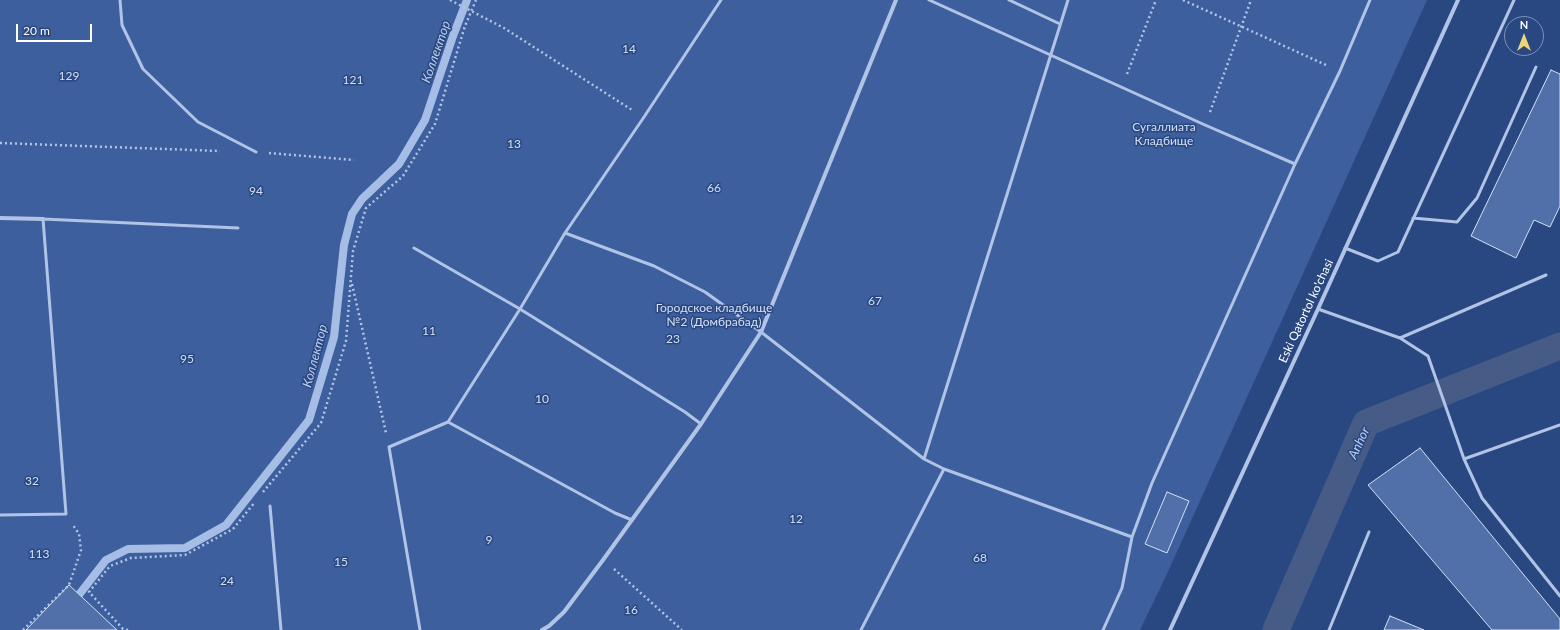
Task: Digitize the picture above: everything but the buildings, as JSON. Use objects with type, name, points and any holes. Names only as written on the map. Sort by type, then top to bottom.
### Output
[{"type":"street","points":[[542,630],[549,626],[564,612],[632,520],[701,424],[760,332],[896,0]]},
{"type":"street","name":"Eski Qatortol ko'chasi","points":[[1170,630],[1458,0]]},
{"type":"street","points":[[0,218],[43,219]]},
{"type":"lane","points":[[120,0],[122,25],[143,69],[198,122],[256,152]]},
{"type":"lane","points":[[420,630],[389,447],[448,422],[520,309],[565,233],[721,0]]},
{"type":"lane","points":[[929,0],[1205,125],[1295,164]]},
{"type":"lane","points":[[1008,0],[1060,24]]},
{"type":"lane","points":[[924,459],[1068,0]]},
{"type":"lane","points":[[1103,630],[1122,588],[1132,537],[1152,483],[1295,164],[1340,71],[1370,0]]},
{"type":"lane","points":[[1345,248],[1378,261],[1398,252],[1514,0]]},
{"type":"lane","points":[[1413,218],[1457,222],[1477,198],[1536,67]]},
{"type":"lane","points":[[0,515],[66,514],[43,219],[238,228]]},
{"type":"lane","points":[[565,233],[654,266],[705,292],[760,332],[924,459],[944,469],[1132,537]]},
{"type":"lane","points":[[414,248],[520,309],[685,412],[701,424]]},
{"type":"lane","points":[[1400,338],[1546,274]]},
{"type":"lane","points":[[1318,309],[1400,338],[1428,356],[1464,459],[1482,498],[1560,596]]},
{"type":"lane","points":[[448,422],[615,513],[632,520]]},
{"type":"lane","points":[[1464,459],[1560,424]]},
{"type":"lane","points":[[861,630],[944,469]]},
{"type":"lane","points":[[270,506],[281,630]]},
{"type":"lane","points":[[1329,630],[1369,532]]},
{"type":"path","points":[[450,0],[504,28],[644,117]]},
{"type":"path","points":[[262,494],[321,423],[346,341],[352,251],[366,208],[403,176],[435,124],[465,26],[476,0]]},
{"type":"path","points":[[1122,87],[1156,0]]},
{"type":"path","points":[[1183,0],[1340,71]]},
{"type":"path","points":[[1205,125],[1251,0]]},
{"type":"path","points":[[0,143],[225,151]]},
{"type":"path","points":[[256,152],[354,160]]},
{"type":"path","points":[[351,280],[389,447]]},
{"type":"path","points":[[128,630],[123,629],[89,592],[110,566],[131,558],[186,555],[233,529],[257,500]]},
{"type":"path","points":[[23,630],[69,585],[81,550],[79,534]]},
{"type":"path","points":[[629,581],[682,630]]},
{"type":"green space","name":"Городское кладбище №2 (Домбрабад)","points":[[0,0],[1427,0],[1166,576],[1140,630],[0,630]]},
{"type":"waterway","name":"Коллектор","points":[[78,596],[106,560],[128,549],[185,548],[226,525],[309,420],[334,337],[344,245],[352,214],[362,199],[399,164],[425,120],[453,36],[467,0]]},
{"type":"waterway","name":"Anhor","points":[[1276,630],[1366,423],[1560,346]]},
{"type":"park label","name":"14","points":[[629,49]]},
{"type":"park label","name":"129","points":[[69,76]]},
{"type":"park label","name":"121","points":[[353,80]]},
{"type":"park label","name":"Сугаллиата Кладбище","points":[[1164,134]]},
{"type":"park label","name":"13","points":[[514,144]]},
{"type":"park label","name":"66","points":[[714,188]]},
{"type":"park label","name":"94","points":[[256,191]]},
{"type":"park label","name":"67","points":[[875,301]]},
{"type":"park label","name":"11","points":[[429,331]]},
{"type":"park label","name":"23","points":[[673,339]]},
{"type":"park label","name":"95","points":[[187,359]]},
{"type":"park label","name":"10","points":[[542,399]]},
{"type":"park label","name":"32","points":[[32,481]]},
{"type":"park label","name":"12","points":[[796,519]]},
{"type":"park label","name":"9","points":[[489,540]]},
{"type":"park label","name":"113","points":[[39,554]]},
{"type":"park label","name":"68","points":[[980,558]]},
{"type":"park label","name":"15","points":[[341,562]]},
{"type":"park label","name":"24","points":[[227,581]]},
{"type":"park label","name":"16","points":[[631,610]]}]
